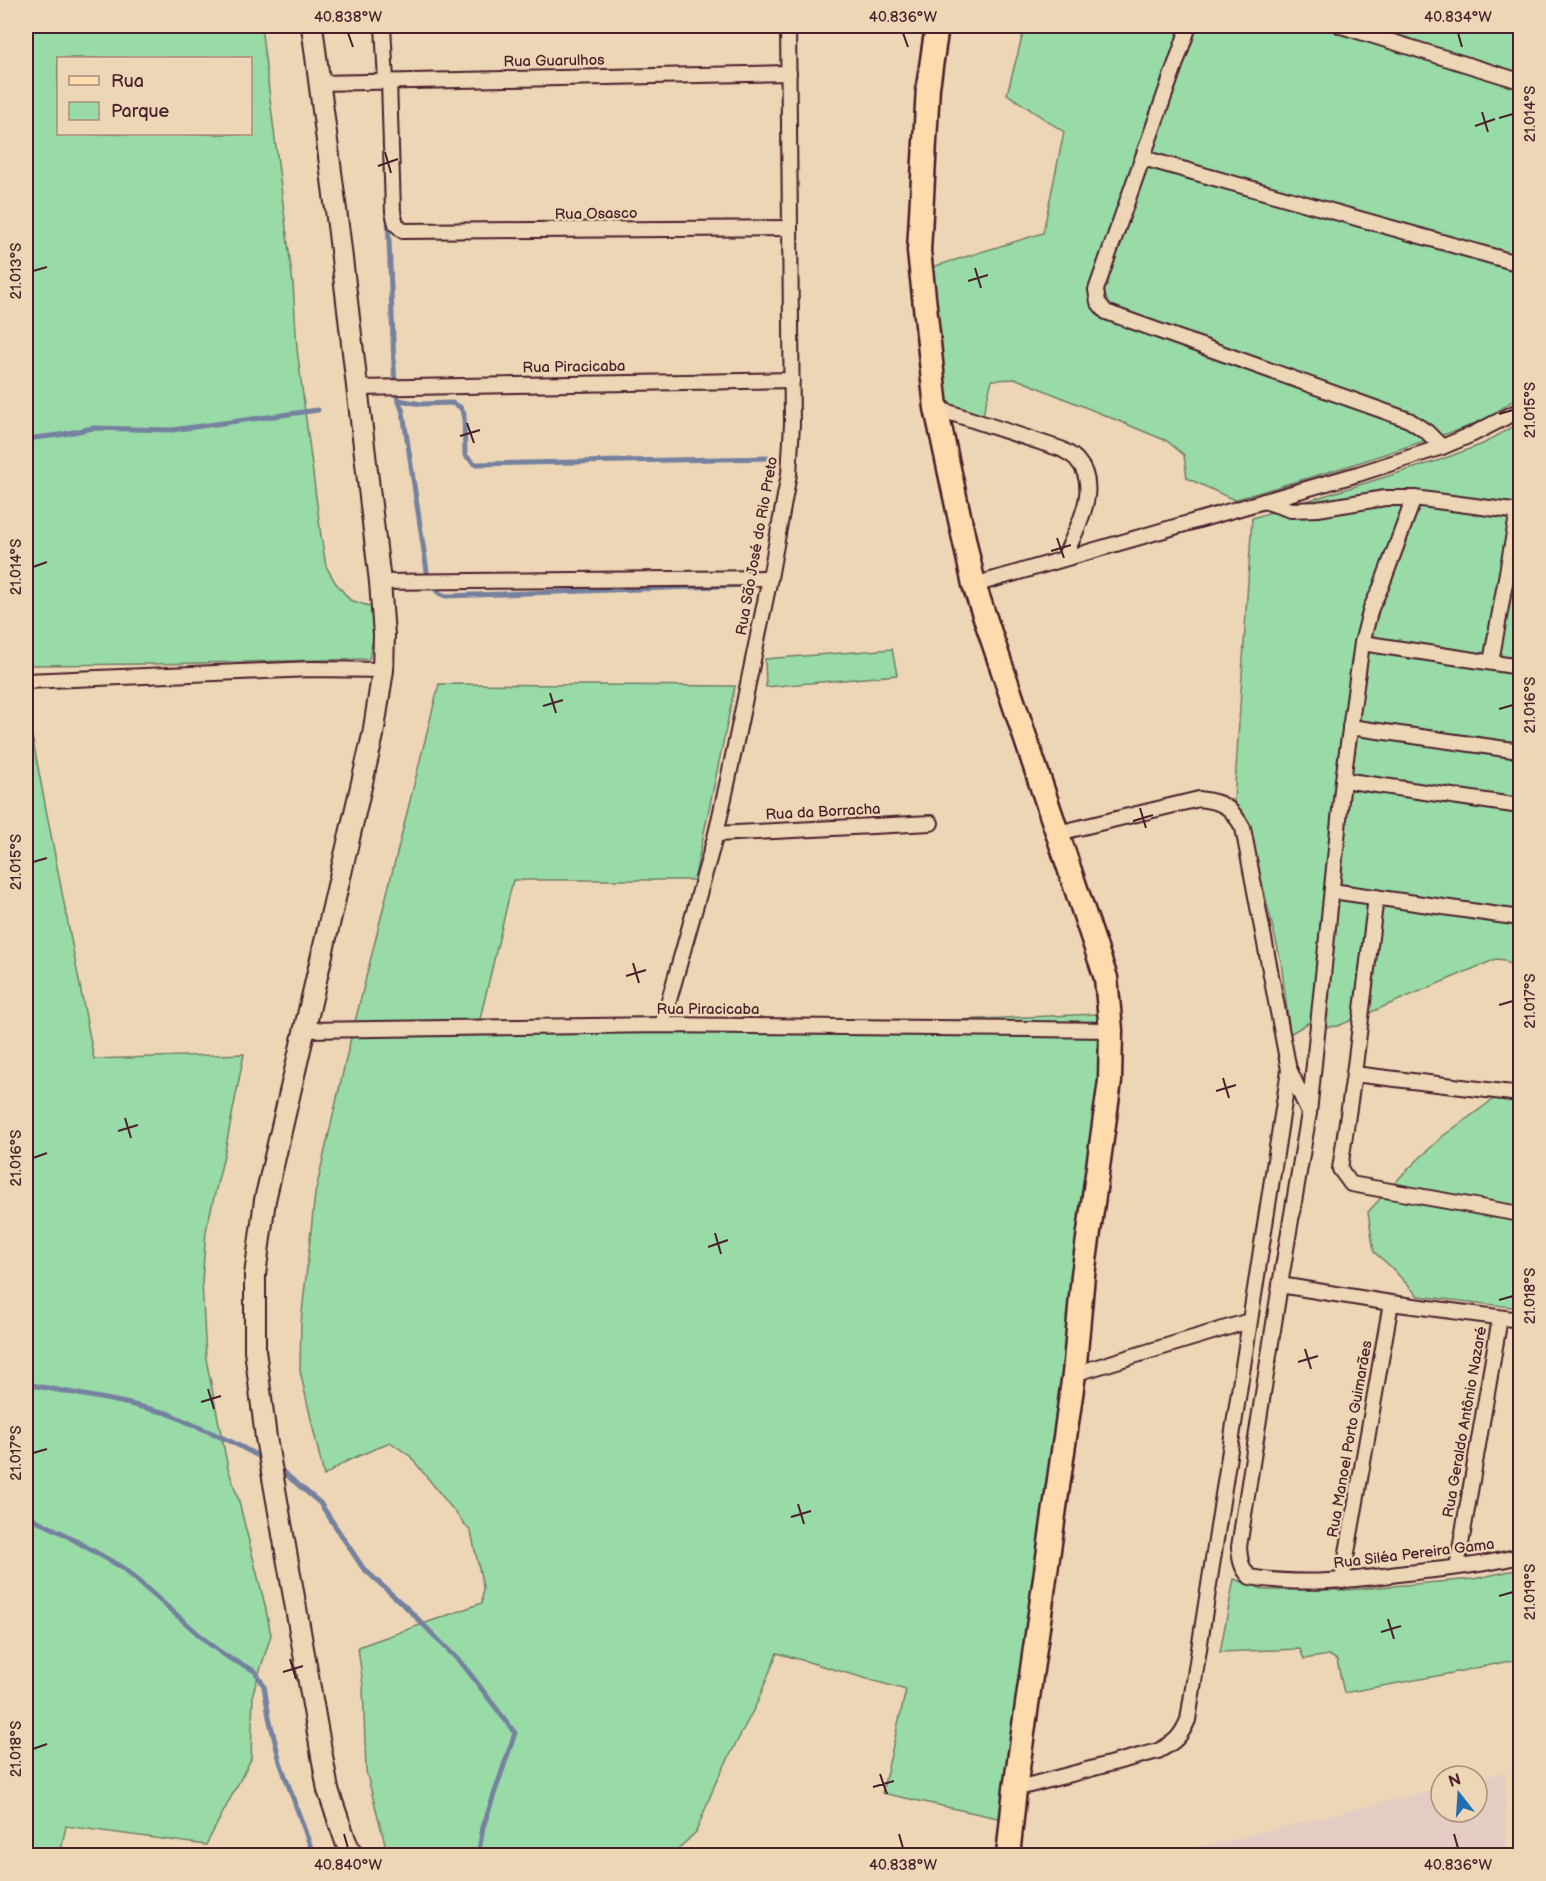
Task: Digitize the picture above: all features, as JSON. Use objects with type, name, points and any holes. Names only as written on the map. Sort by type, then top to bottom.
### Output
[{"type":"main road","points":[[312,26],[380,582],[384,635],[383,670],[373,735],[265,1200],[255,1275],[255,1350],[266,1438],[328,1790],[353,1856]]},
{"type":"main road","points":[[937,26],[928,87],[919,251],[936,408],[974,585],[1106,978],[1111,1030],[1110,1081],[1083,1275],[1074,1374],[1015,1790],[1008,1856]]},
{"type":"street","points":[[383,26],[387,81]]},
{"type":"street","name":"Rua São José do Rio Preto","points":[[662,1025],[716,834],[770,578],[789,474],[792,380],[788,26]]},
{"type":"street","points":[[1189,26],[1096,290],[1098,302],[1106,312],[1409,420],[1427,432],[1442,447]]},
{"type":"street","points":[[1341,26],[1521,81]]},
{"type":"street","name":"Rua Guarulhos","points":[[320,83],[789,73]]},
{"type":"street","name":"Rua Osasco","points":[[387,81],[393,212],[396,224],[403,231],[790,228]]},
{"type":"street","points":[[1143,158],[1521,264]]},
{"type":"street","name":"Rua Piracicaba","points":[[357,388],[792,380]]},
{"type":"street","points":[[936,408],[1061,449],[1077,459],[1084,472],[1088,499],[1064,558]]},
{"type":"street","points":[[974,585],[1442,447],[1521,410]]},
{"type":"street","points":[[1264,501],[1291,510],[1318,509],[1385,498],[1414,498],[1519,511],[1491,662]]},
{"type":"street","points":[[1414,498],[1382,587],[1371,608],[1362,643],[1343,780],[1309,1113],[1280,1286],[1521,1320]]},
{"type":"street","points":[[380,582],[770,578]]},
{"type":"street","points":[[1362,643],[1521,667]]},
{"type":"street","points":[[26,681],[312,669],[383,670]]},
{"type":"street","points":[[1350,727],[1521,751]]},
{"type":"street","points":[[1343,780],[1521,806]]},
{"type":"street","points":[[1058,833],[1199,799],[1219,802],[1234,812],[1243,828],[1289,1070],[1309,1113]]},
{"type":"street","name":"Rua da Borracha","points":[[716,834],[932,824]]},
{"type":"street","points":[[1332,891],[1521,918]]},
{"type":"street","points":[[1376,897],[1340,1169],[1351,1184],[1521,1214]]},
{"type":"street","name":"Rua Piracicaba","points":[[305,1030],[662,1025],[1111,1030]]},
{"type":"street","points":[[1015,1790],[1158,1751],[1173,1743],[1182,1734],[1188,1720],[1289,1070]]},
{"type":"street","points":[[1354,1074],[1521,1094]]},
{"type":"street","name":"Rua Siléa Pereira Gama","points":[[1280,1286],[1239,1547],[1243,1570],[1250,1577],[1265,1580],[1342,1581],[1457,1567],[1521,1556]]},
{"type":"street","name":"Rua Manoel Porto Guimarães","points":[[1342,1581],[1391,1303]]},
{"type":"street","name":"Rua Geraldo Antônio Nazaré","points":[[1457,1567],[1500,1318]]},
{"type":"street","points":[[1074,1374],[1249,1321]]},
{"type":"shaded area","points":[[1505,1772],[1506,1855],[1169,1855],[1429,1791],[1429,1824],[1489,1824],[1489,1776]]},
{"type":"green space","points":[[26,26],[261,26],[293,284],[297,349],[326,566],[335,582],[350,600],[379,609],[369,659],[26,665]]},
{"type":"green space","points":[[1033,26],[1520,26],[1520,396],[1487,418],[1464,428],[1234,500],[1187,478],[1184,455],[1167,441],[1017,379],[992,380],[982,419],[940,398],[929,268],[1043,233],[1064,132],[1007,94],[1023,34]]},
{"type":"green space","points":[[1520,422],[1520,973],[1504,960],[1496,959],[1338,1026],[1327,1027],[1316,1018],[1290,1034],[1281,962],[1249,828],[1234,801],[1252,518],[1440,460],[1483,444]]},
{"type":"green space","points":[[892,649],[897,675],[766,687],[765,659]]},
{"type":"green space","points":[[439,684],[735,686],[694,880],[513,880],[479,1023],[676,1018],[888,1023],[1097,1014],[1110,1094],[1007,1820],[882,1793],[906,1690],[777,1653],[758,1701],[715,1784],[696,1832],[669,1855],[388,1855],[366,1771],[363,1686],[358,1647],[482,1603],[483,1586],[471,1532],[410,1456],[390,1442],[345,1462],[324,1476],[300,1371],[301,1322],[315,1194],[349,1046]]},
{"type":"green space","points":[[26,705],[94,1059],[244,1054],[206,1231],[202,1282],[206,1359],[228,1468],[238,1498],[271,1635],[253,1693],[251,1759],[206,1845],[66,1826],[60,1855],[26,1855]]},
{"type":"green space","points":[[1520,1080],[1520,1308],[1418,1296],[1374,1252],[1368,1212],[1443,1136]]},
{"type":"green space","points":[[1520,1569],[1520,1659],[1344,1693],[1337,1660],[1329,1655],[1304,1659],[1300,1649],[1220,1652],[1234,1579],[1266,1590],[1346,1590],[1473,1579]]},
{"type":"waterway","points":[[388,214],[395,391],[403,412],[428,578],[437,592],[446,596],[749,585]]},
{"type":"waterway","points":[[399,400],[421,404],[452,403],[460,407],[464,414],[465,455],[475,464],[770,458]]},
{"type":"waterway","points":[[26,439],[93,428],[172,430],[318,410]]},
{"type":"waterway","points":[[26,1384],[167,1413],[264,1459]]},
{"type":"waterway","points":[[277,1467],[320,1503],[363,1568],[409,1610],[465,1667],[515,1733],[483,1827],[478,1856]]},
{"type":"waterway","points":[[26,1515],[123,1568],[212,1646],[229,1658],[255,1671],[264,1686],[280,1762],[314,1856]]}]
